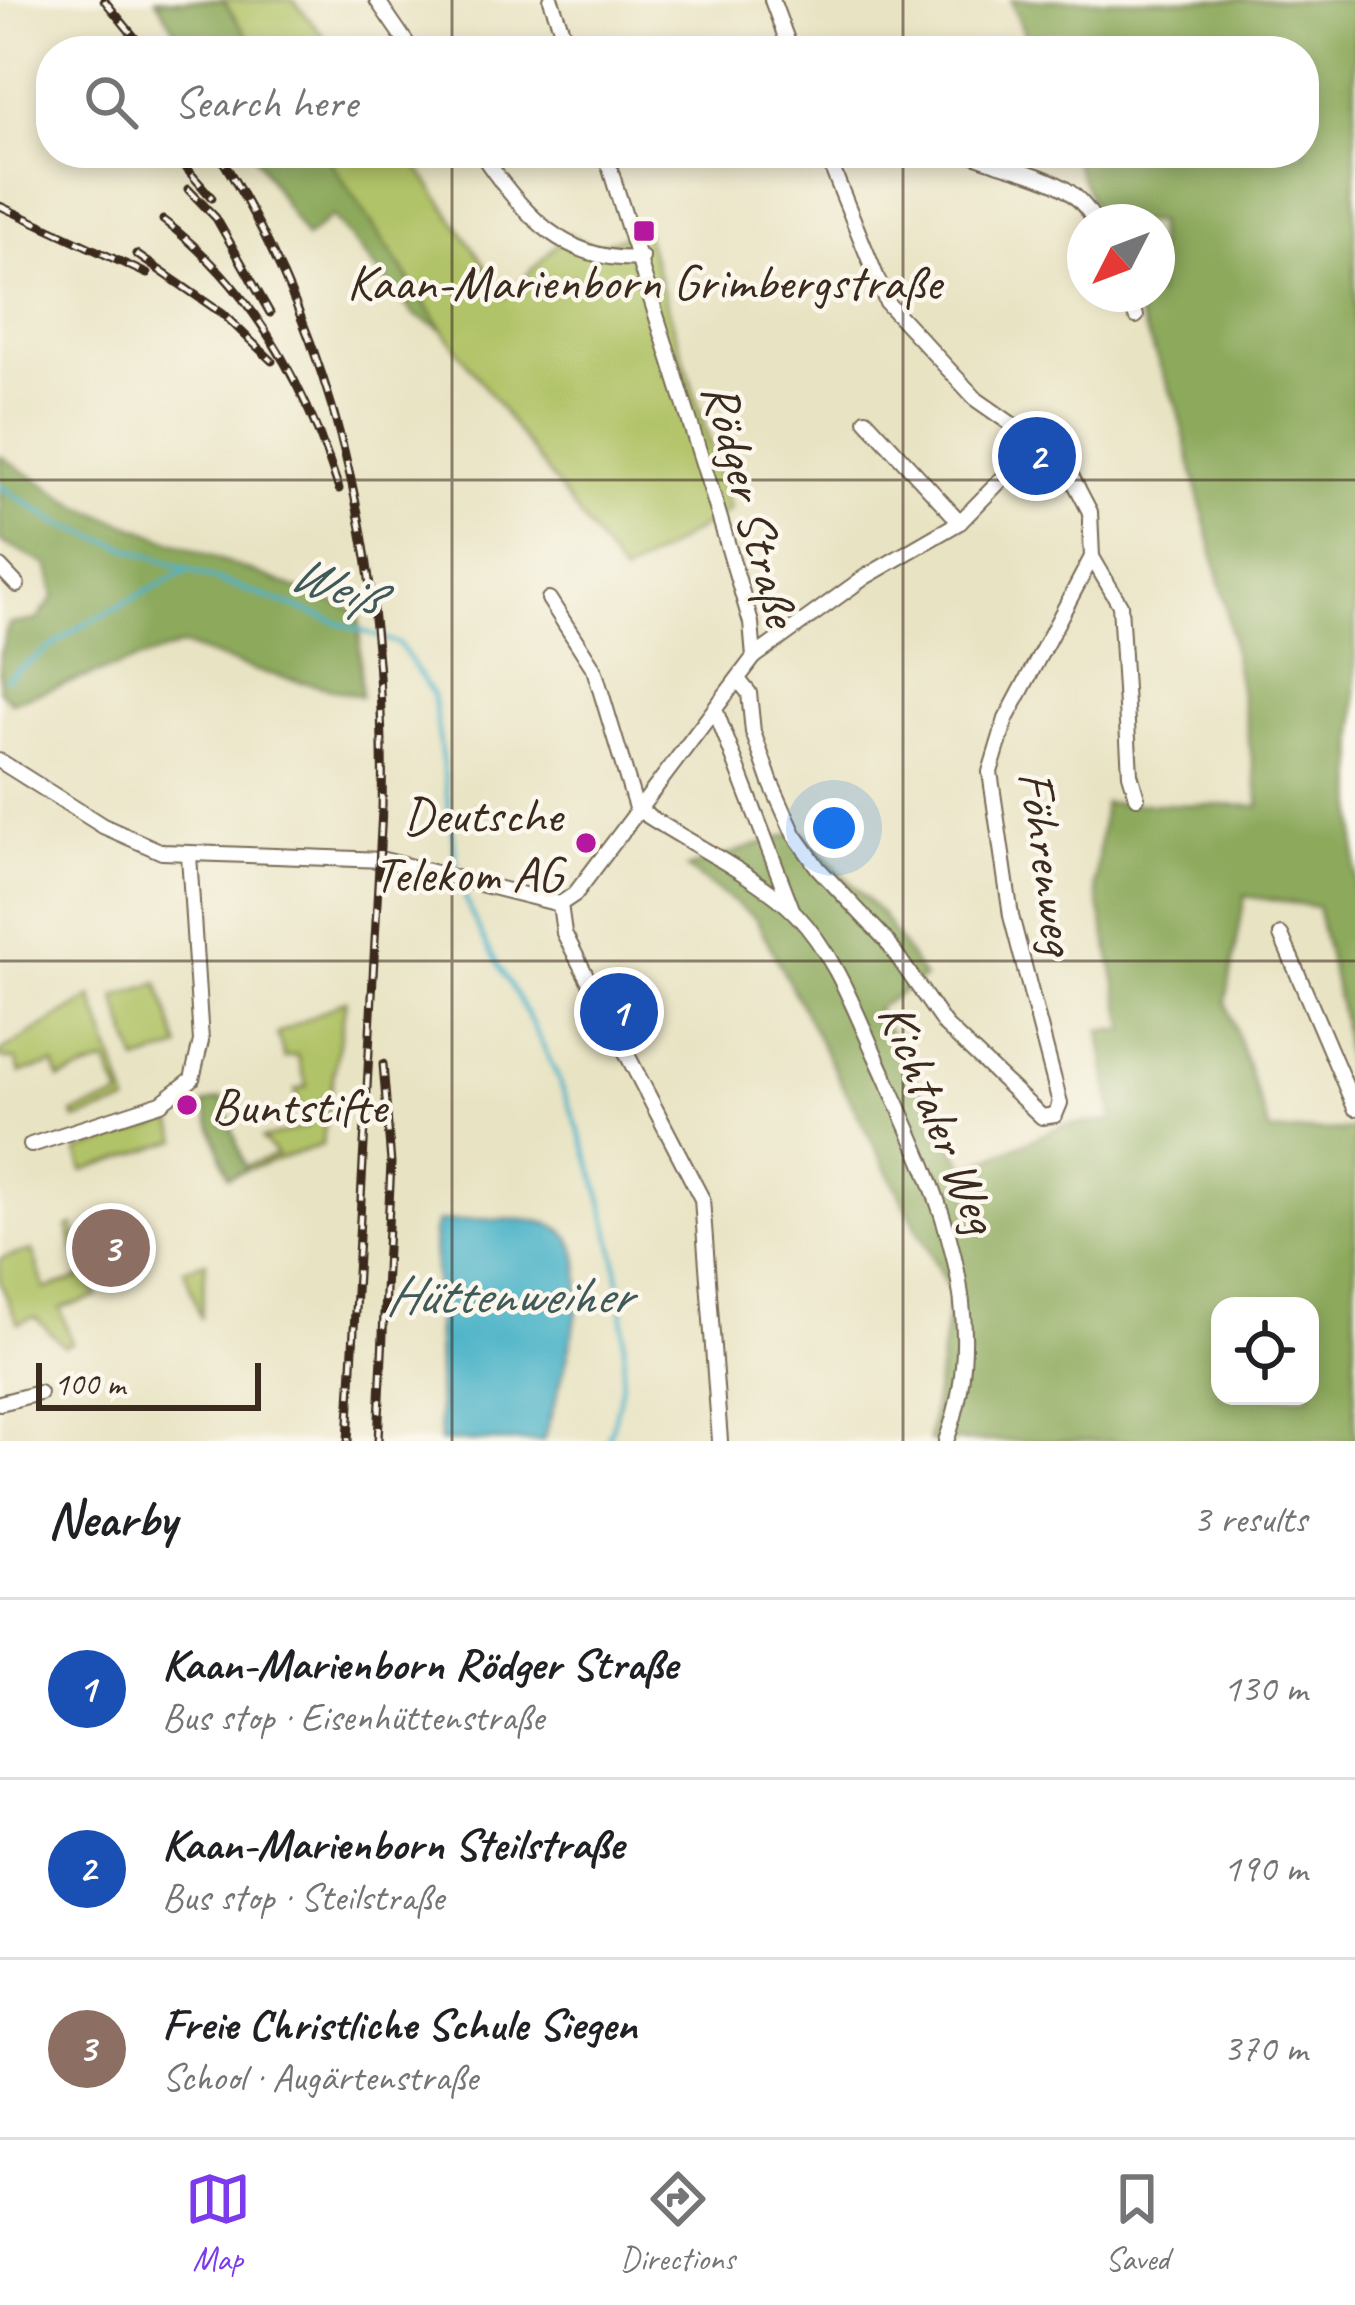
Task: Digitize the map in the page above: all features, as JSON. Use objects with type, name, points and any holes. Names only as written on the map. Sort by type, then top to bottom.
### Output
[{"type":"street","points":[[377,0],[402,36]]},
{"type":"street","points":[[551,0],[564,36]]},
{"type":"street","points":[[772,0],[785,36]]},
{"type":"street","points":[[493,168],[563,243],[605,261],[642,258]]},
{"type":"street","name":"Rödger Straße","points":[[560,904],[575,895],[636,808],[740,682],[754,658],[751,623],[642,258],[610,168]]},
{"type":"street","points":[[832,168],[886,303],[977,400],[1063,460],[1080,488],[1090,512],[1092,557],[1120,605],[1130,774],[1137,797]]},
{"type":"street","points":[[1002,168],[1060,182],[1086,204]]},
{"type":"street","points":[[1134,312],[1136,316]]},
{"type":"street","points":[[866,420],[960,522]]},
{"type":"street","points":[[754,658],[865,577],[960,522],[1038,442]]},
{"type":"street","name":"Föhrenweg","points":[[740,682],[749,693],[753,731],[771,783],[818,868],[886,940],[945,1025],[982,1066],[1042,1117],[1055,1115],[1060,1103],[1011,916],[990,772],[1006,719],[1092,557]]},
{"type":"street","points":[[0,567],[17,585]]},
{"type":"street","points":[[549,599],[594,668],[636,808]]},
{"type":"street","name":"Kichtaler Weg","points":[[716,712],[792,909],[842,981],[930,1179],[956,1256],[967,1334],[962,1393],[946,1441]]},
{"type":"street","points":[[0,761],[136,844],[189,855],[364,860],[475,880],[560,904],[564,933],[703,1199],[720,1441]]},
{"type":"street","name":"Kichtaler Weg","points":[[636,808],[792,909]]},
{"type":"street","points":[[32,1145],[161,1102],[192,1079],[201,1041],[189,855]]},
{"type":"street","points":[[1280,935],[1355,1108]]},
{"type":"street","points":[[0,1403],[39,1393]]},
{"type":"green space","points":[[156,0],[223,0],[247,36],[179,36]]},
{"type":"green space","points":[[223,0],[293,0],[323,36],[247,36]]},
{"type":"green space","points":[[1011,0],[1355,0],[1355,1441],[929,1441],[951,1293],[756,919],[687,868],[800,831],[882,915],[924,978],[876,1009],[966,1169],[1064,1125],[1113,1121],[1100,1030],[1126,1030],[1095,886],[1104,803],[1260,806],[1225,602],[1177,407],[1137,312],[1175,312],[1175,204],[1092,204],[1077,168],[1319,168],[1319,36],[1025,36]],"holes":[[[1245,896],[1317,907],[1342,1016],[1354,1130],[1270,1132],[1226,1002]]]},
{"type":"green space","points":[[262,168],[335,168],[442,329],[414,315],[332,216],[306,238]]},
{"type":"green space","points":[[335,168],[418,168],[506,296],[567,234],[595,247],[644,229],[730,510],[623,575],[442,329]]},
{"type":"green space","points":[[0,456],[80,507],[359,612],[361,696],[257,671],[182,645],[11,702],[0,691],[0,654],[9,624],[37,620],[54,597],[49,566],[0,541]]},
{"type":"green space","points":[[158,983],[180,1048],[137,1062],[115,997]]},
{"type":"green space","points":[[92,997],[128,1103],[75,1120],[73,1113],[121,1097],[106,1062],[59,1079],[54,1064],[20,1073],[16,1060],[0,1058],[0,1052]]},
{"type":"green space","points":[[346,1000],[322,1145],[246,1170],[245,1166],[277,1155],[262,1139],[307,1127],[295,1090],[307,1086],[297,1055],[285,1058],[277,1034]]},
{"type":"green space","points":[[222,1098],[246,1170],[228,1177],[204,1104]]},
{"type":"green space","points":[[172,1121],[178,1140],[83,1171],[77,1151]]},
{"type":"green space","points":[[73,1225],[97,1297],[60,1308],[72,1343],[64,1346],[35,1317],[18,1323],[0,1282],[0,1259],[32,1250],[45,1289],[83,1277],[67,1227]]},
{"type":"green space","points":[[206,1262],[201,1319],[184,1269]]},
{"type":"water","name":"Hüttenweiher","points":[[438,1222],[546,1223],[564,1232],[575,1249],[579,1273],[573,1334],[543,1441],[440,1441],[434,1231]]},
{"type":"waterway","name":"Weiß","points":[[0,486],[59,524],[399,644],[433,695],[458,873]]},
{"type":"waterway","points":[[6,678],[83,625],[186,571]]},
{"type":"waterway","name":"Weiß","points":[[461,884],[483,938],[553,1068],[609,1228],[624,1341],[620,1393],[607,1441]]},
{"type":"railway","points":[[104,0],[134,36]]},
{"type":"railway","points":[[186,168],[212,198]]},
{"type":"railway","points":[[226,168],[297,307],[326,387],[365,553],[376,638],[382,810],[348,1441]]},
{"type":"railway","points":[[188,189],[216,218],[270,313]]},
{"type":"railway","points":[[0,206],[147,274]]},
{"type":"railway","points":[[163,220],[223,276],[272,340],[310,412],[339,489]]},
{"type":"railway","points":[[136,254],[223,314],[272,361]]},
{"type":"railway","points":[[378,1441],[391,1163],[383,1064]]},
{"type":"place","name":"Kaan-Marienborn Grimbergstraße","points":[[644,231]]},
{"type":"place","name":"Kaan-Marienborn Steilstraße","points":[[1037,456]]},
{"type":"place","name":"Deutsche Telekom AG","points":[[586,843]]},
{"type":"place","name":"Kaan-Marienborn Rödger Straße","points":[[619,1012]]},
{"type":"place","name":"Buntstifte","points":[[187,1105]]},
{"type":"place","name":"Freie Christliche Schule Siegen","points":[[111,1248]]}]
